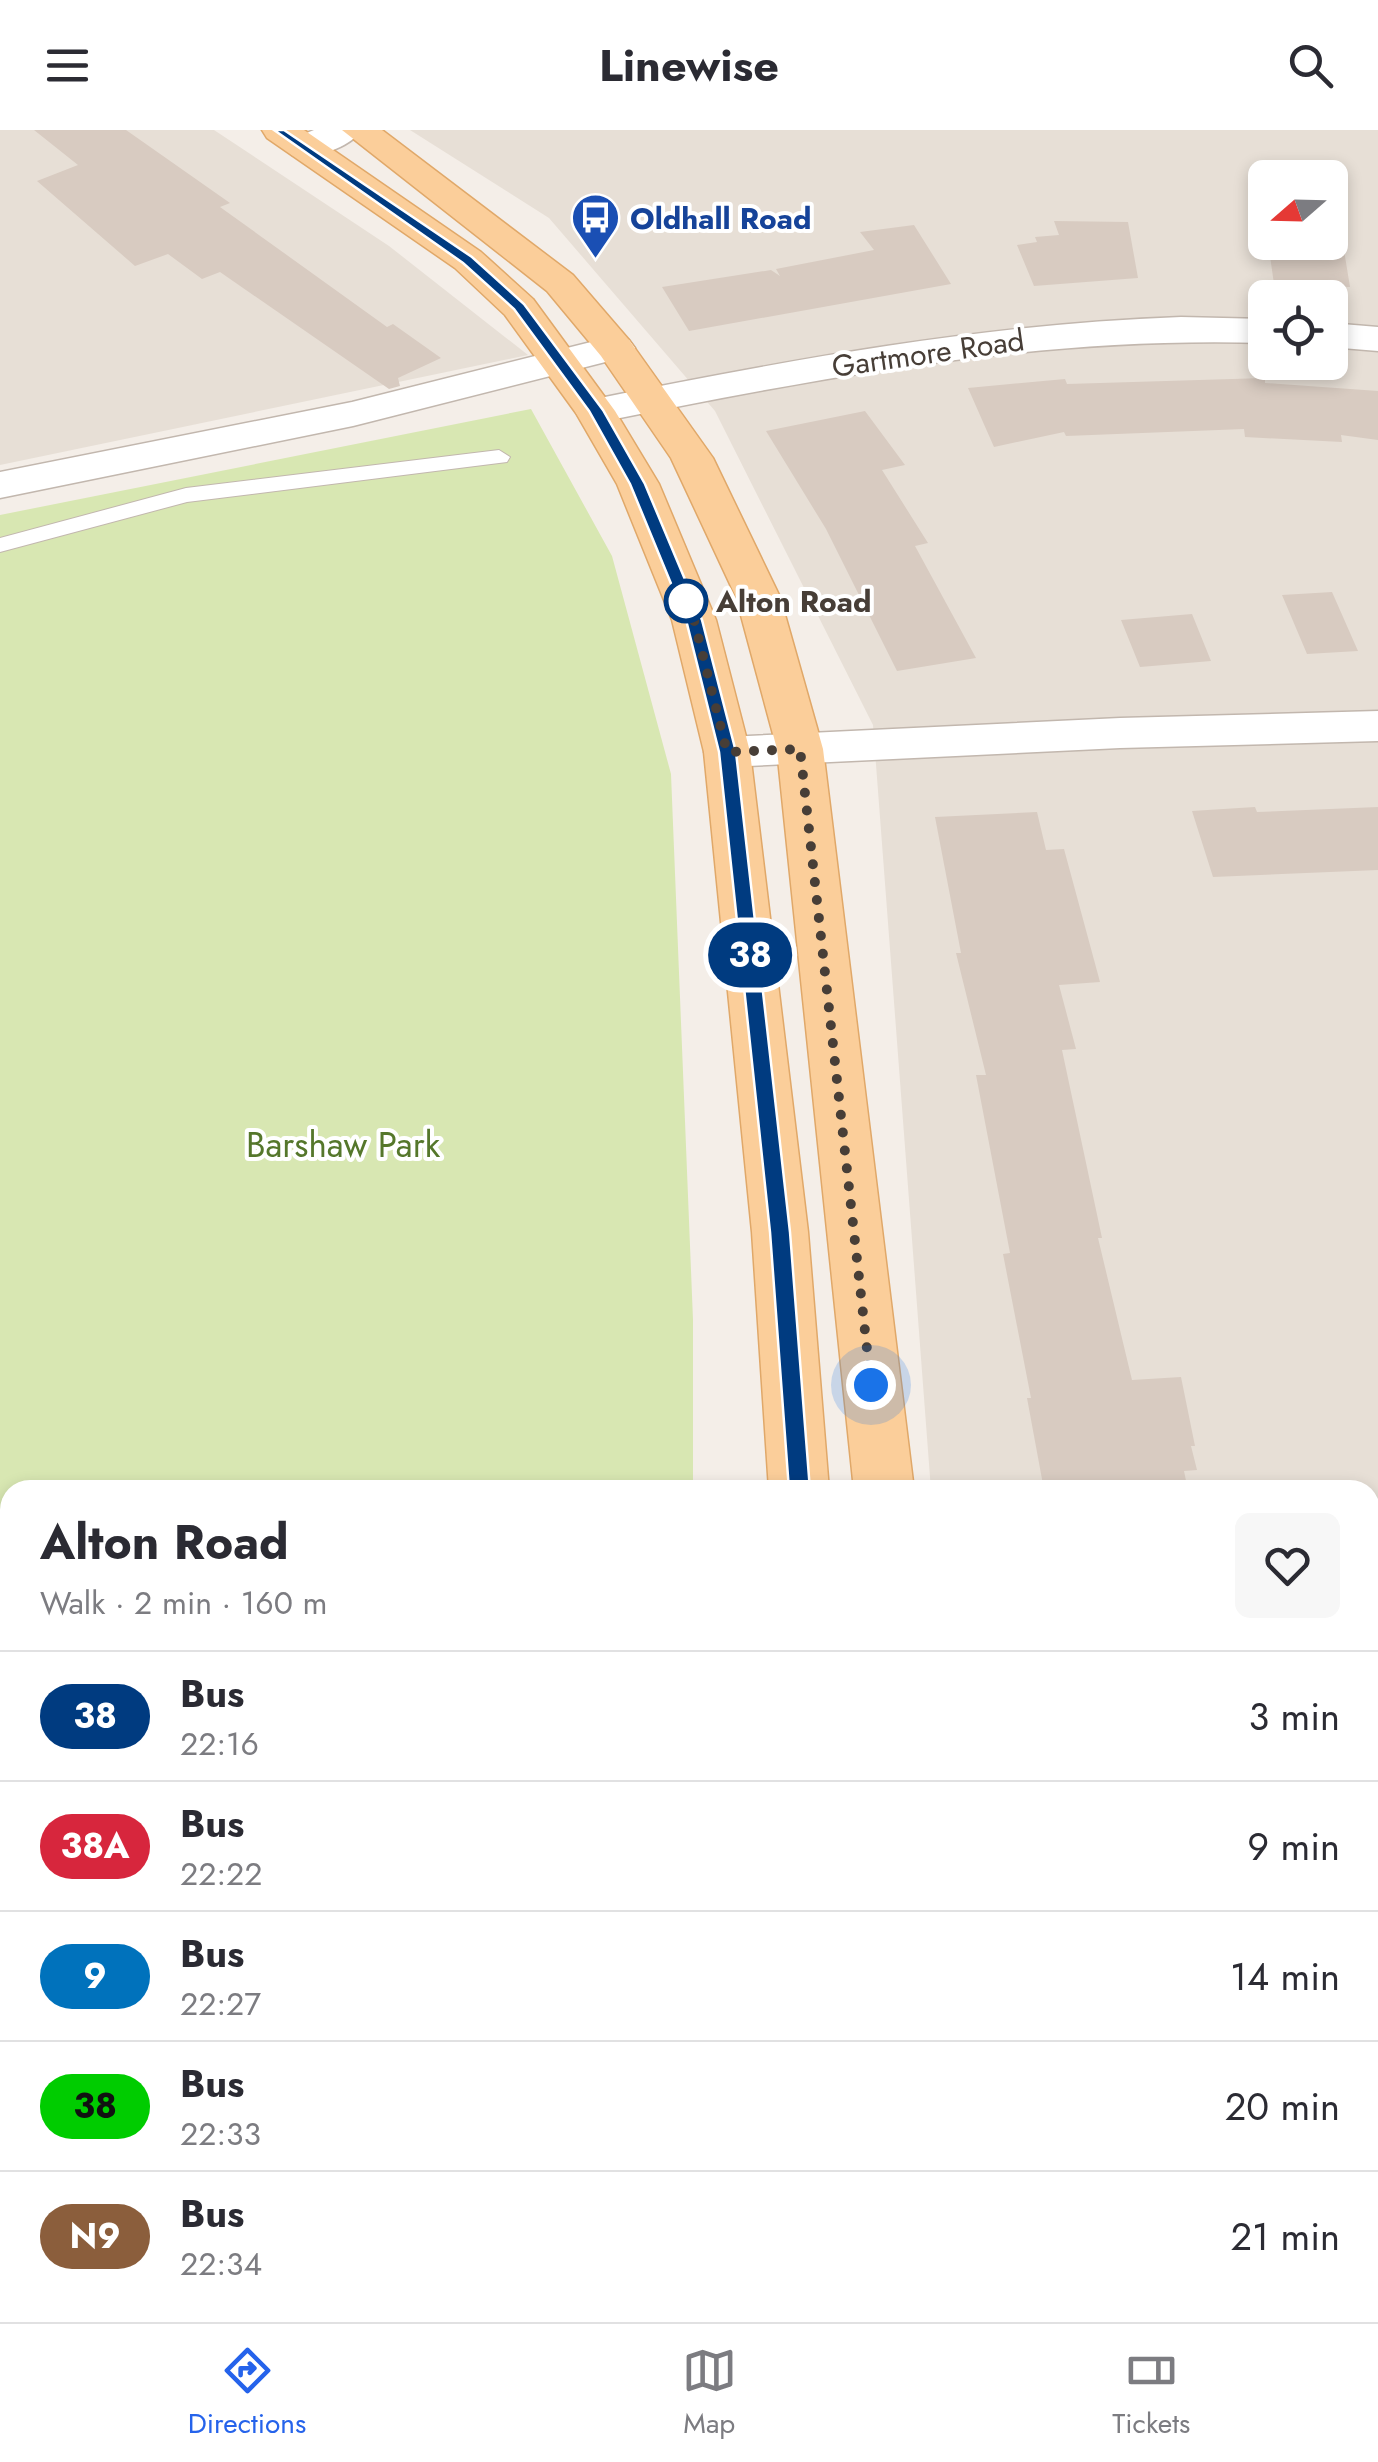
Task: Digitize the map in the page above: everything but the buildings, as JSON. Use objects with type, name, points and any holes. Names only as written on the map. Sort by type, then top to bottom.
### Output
[{"type":"main road","points":[[360,130],[560,283],[615,348],[692,458],[758,597],[800,749],[883,1480]]},
{"type":"main road","points":[[310,136],[468,260],[519,306],[596,410],[638,484],[694,620],[727,752],[780,1232],[798,1480]]},
{"type":"street","name":"Gartmore Road","points":[[596,410],[861,361],[1047,336],[1248,331]]},
{"type":"street","points":[[1348,336],[1378,339]]},
{"type":"street","points":[[0,486],[353,414],[615,348]]},
{"type":"street","points":[[727,752],[1120,733],[1378,726]]},
{"type":"lane","points":[[0,545],[186,495],[499,457]]},
{"type":"shaded area","points":[[0,130],[214,130],[389,246],[528,355],[0,465]]},
{"type":"shaded area","points":[[410,130],[1378,130],[1378,1480],[930,1480],[873,725],[715,411],[549,218]]},
{"type":"green space","name":"Barshaw Park","points":[[531,409],[612,556],[671,774],[693,1320],[693,1480],[0,1480],[0,515]]},
{"type":"bus line","name":"38","points":[[280,130],[468,260],[519,306],[596,410],[638,484],[694,620],[727,752],[780,1232],[798,1480]]},
{"type":"place","name":"Oldhall Road","points":[[595,260]]},
{"type":"place","name":"Alton Road","points":[[686,601]]},
{"type":"route","points":[[686,601],[680,586],[694,620],[727,752],[800,749],[871,1385]]}]
